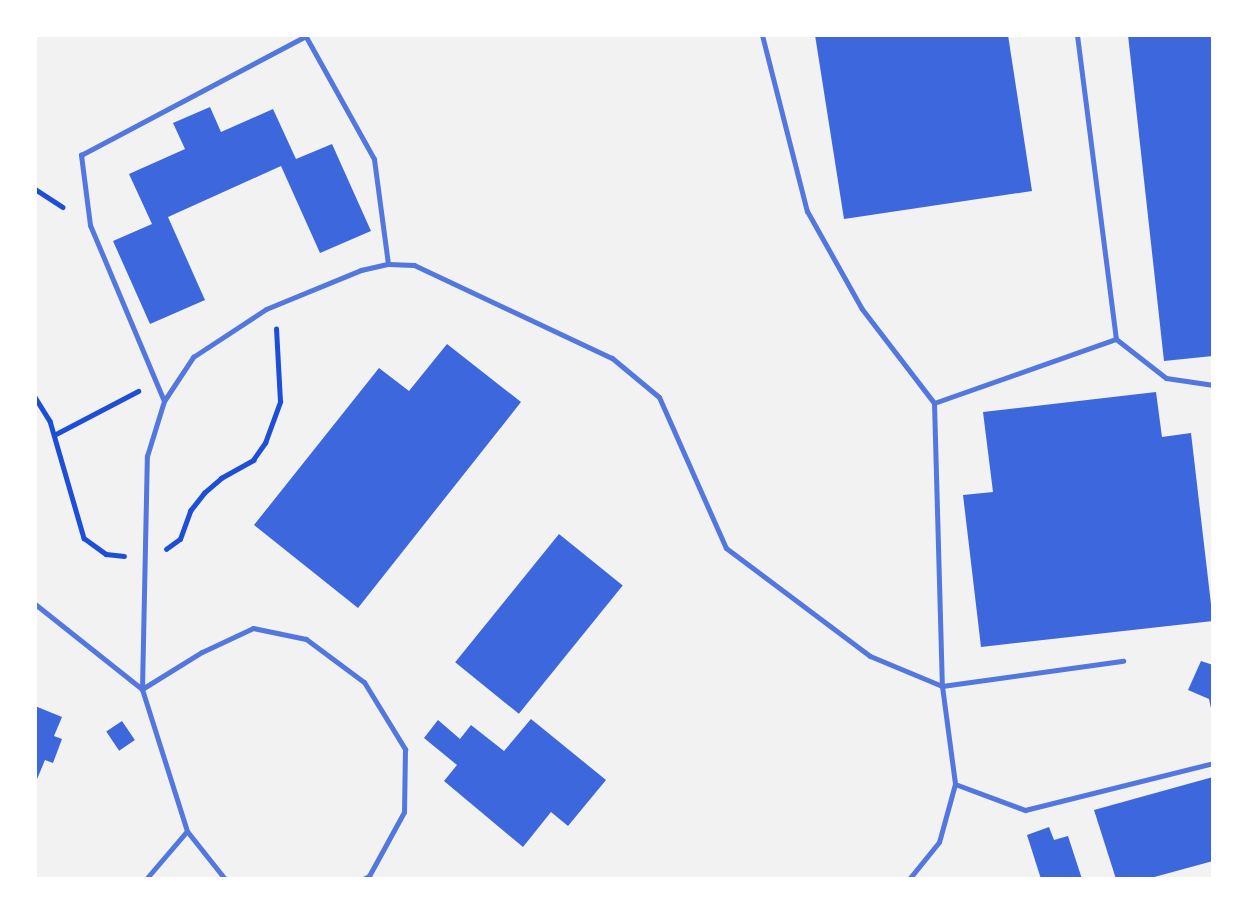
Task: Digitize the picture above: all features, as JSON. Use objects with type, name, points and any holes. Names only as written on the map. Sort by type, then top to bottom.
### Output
[{"type":"lane","points":[[164,401],[154,383],[90,225],[81,155],[305,35],[374,159],[388,264]]},
{"type":"lane","points":[[762,35],[807,211],[862,309],[934,403],[942,686],[955,784],[939,842],[909,879]]},
{"type":"lane","points":[[1077,35],[1116,339],[1166,378],[1213,385]]},
{"type":"lane","points":[[225,879],[187,831],[142,689],[147,456],[164,401],[193,358],[272,306],[362,270],[388,264],[414,265],[612,358],[659,397],[726,548],[870,656],[942,686],[1123,661]]},
{"type":"lane","points":[[934,403],[1116,339]]},
{"type":"lane","points":[[35,604],[142,689]]},
{"type":"lane","points":[[142,689],[202,652],[254,628],[306,639],[365,682],[405,749],[404,812],[369,876],[363,879]]},
{"type":"lane","points":[[955,784],[1025,810],[1213,763]]},
{"type":"lane","points":[[146,879],[187,831]]},
{"type":"path","points":[[35,397],[50,421],[84,538],[106,554],[146,551],[153,553],[171,548],[180,539],[190,511],[204,493],[220,478],[253,460],[265,443],[280,402],[278,340],[272,306]]},
{"type":"path","points":[[54,435],[154,383]]},
{"type":"building","points":[[815,35],[1008,35],[1032,191],[844,219]]},
{"type":"building","points":[[1128,35],[1213,35],[1213,356],[1164,361]]},
{"type":"building","points":[[210,107],[221,132],[273,109],[296,159],[332,144],[371,231],[320,253],[281,166],[168,217],[205,300],[150,324],[113,241],[152,224],[129,174],[185,149],[173,123]]},
{"type":"building","points":[[447,344],[521,402],[358,608],[254,525],[379,368],[409,391]]},
{"type":"building","points":[[1156,392],[1162,437],[1191,433],[1213,621],[981,647],[963,495],[993,492],[983,412]]},
{"type":"building","points":[[559,534],[623,586],[519,714],[455,662]]},
{"type":"building","points":[[1201,661],[1213,665],[1213,718],[1209,699],[1188,690]]},
{"type":"building","points":[[35,706],[62,717],[54,736],[62,739],[53,763],[45,760],[35,784]]},
{"type":"building","points":[[531,719],[606,780],[568,826],[551,812],[523,847],[444,781],[457,765],[424,738],[438,720],[460,739],[471,725],[504,751]]},
{"type":"building","points":[[122,721],[135,740],[119,751],[106,732]]},
{"type":"building","points":[[1213,777],[1213,861],[1147,879],[1116,879],[1094,810]]},
{"type":"building","points":[[1049,827],[1054,840],[1068,836],[1082,879],[1041,879],[1027,835]]}]
